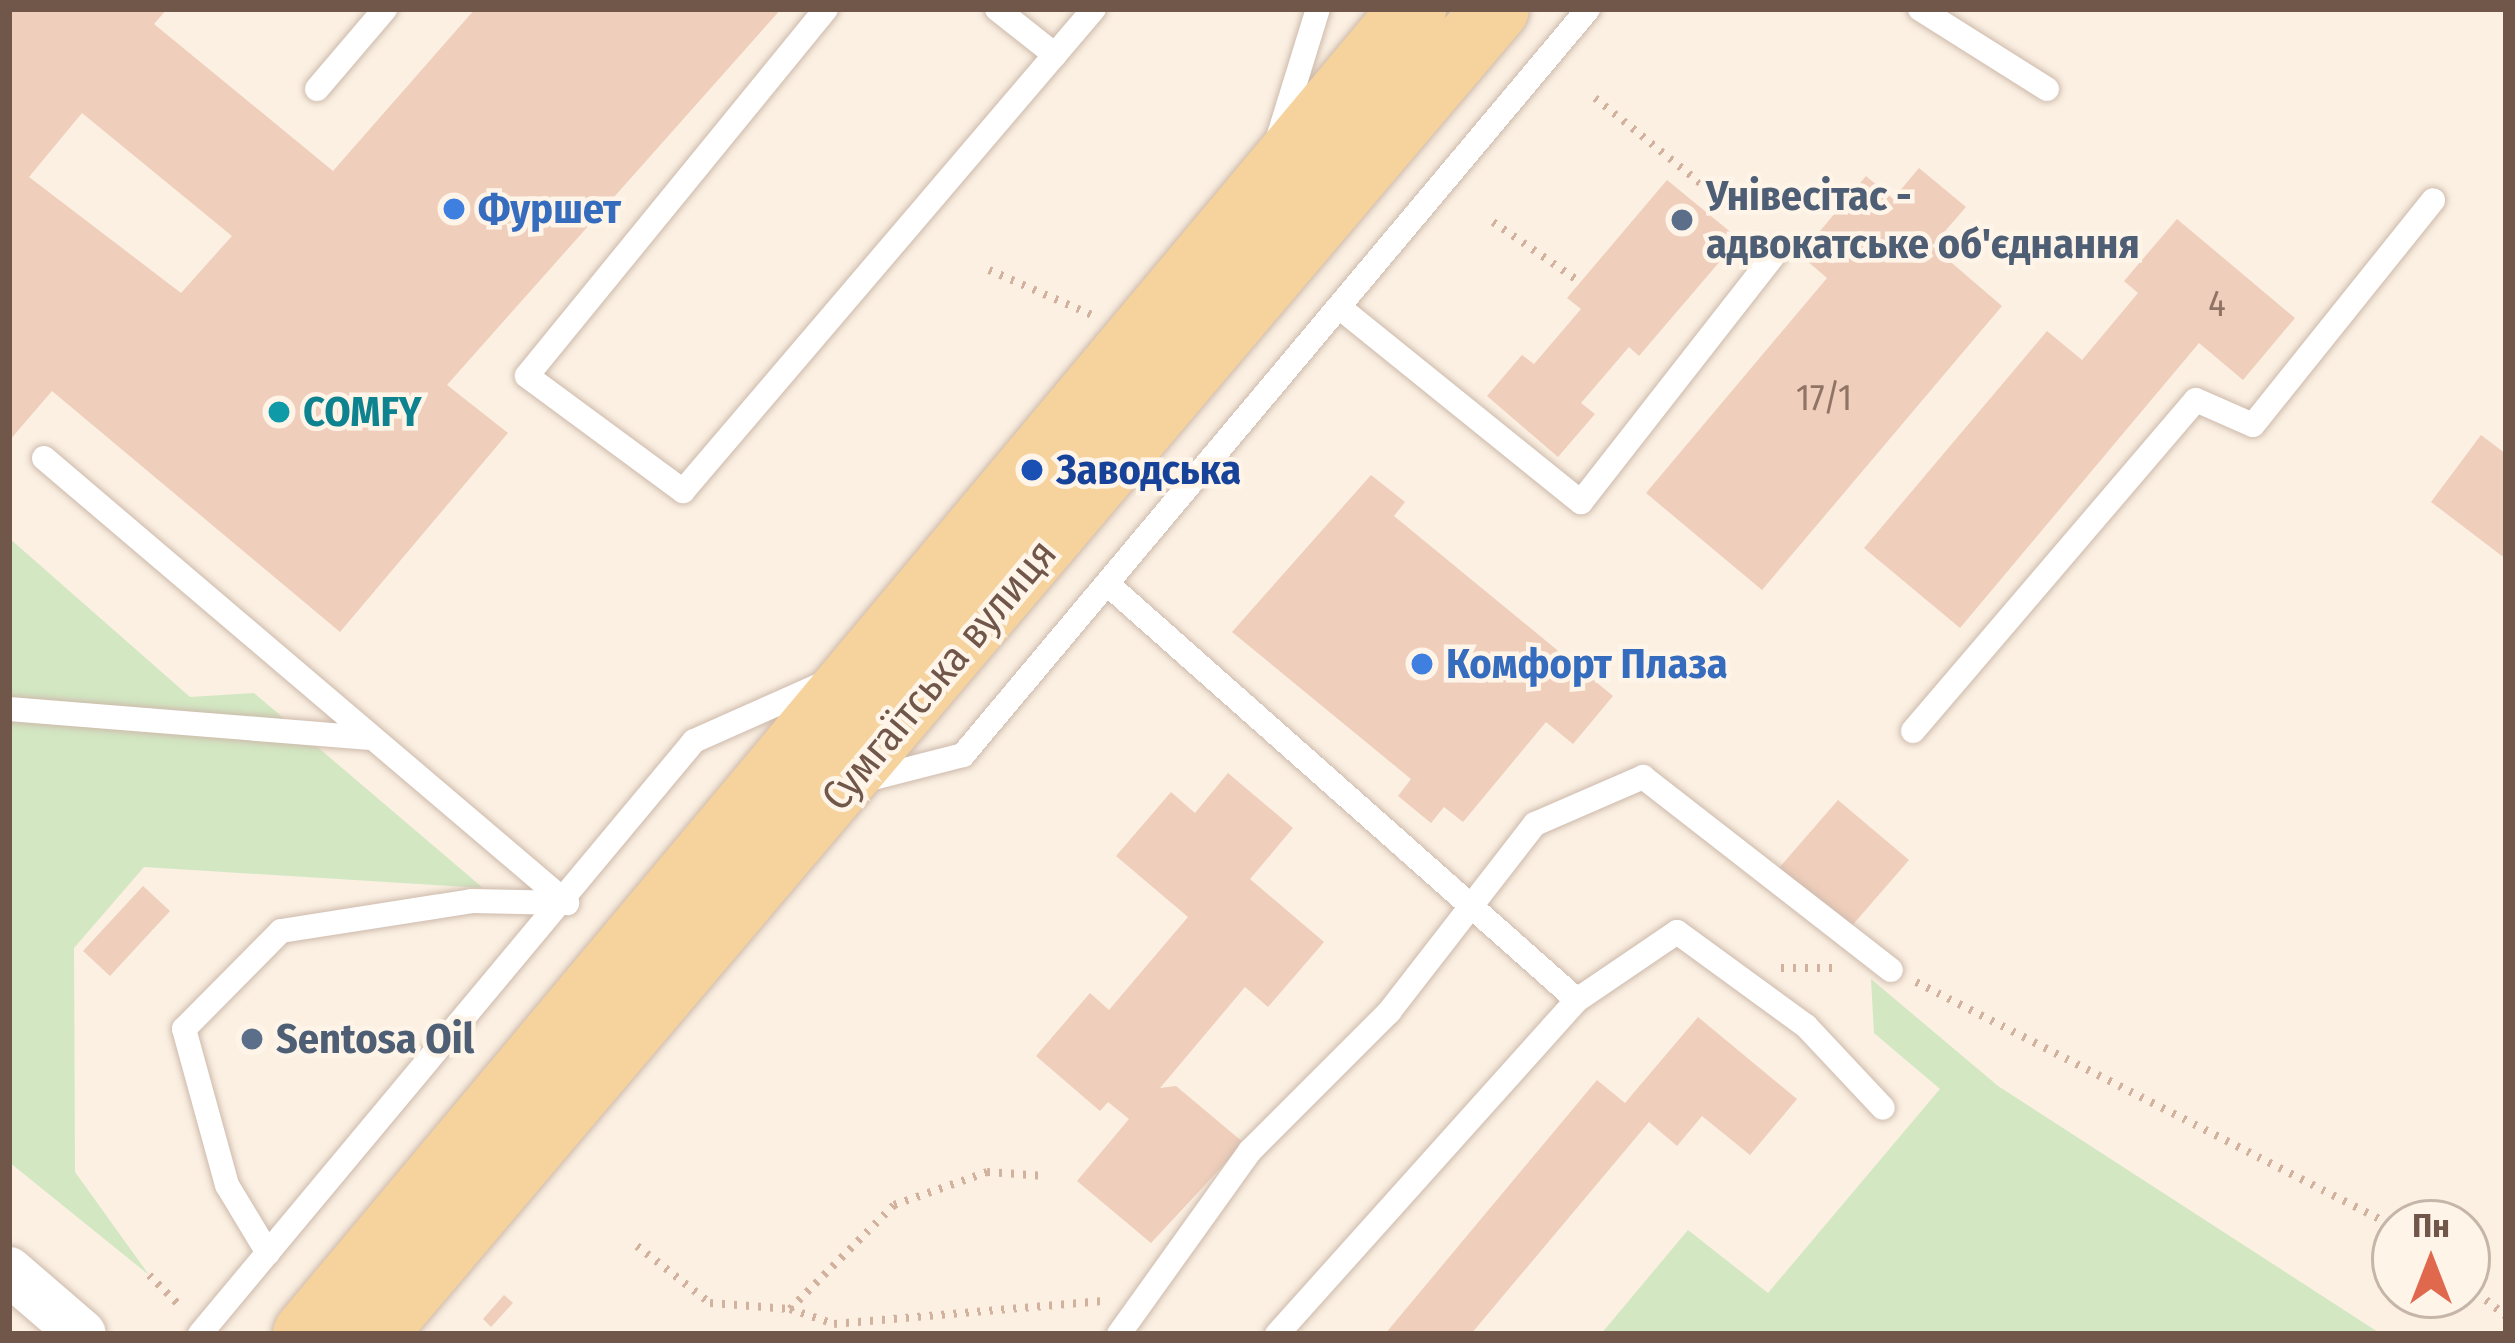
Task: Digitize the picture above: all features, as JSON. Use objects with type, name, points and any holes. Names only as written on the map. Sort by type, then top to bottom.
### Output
[{"type":"main road","name":"Сумгаїтська вулиця","points":[[306,1334],[1257,206],[1413,9]]},
{"type":"main road","name":"Сумгаїтська вулиця","points":[[373,1334],[848,785],[1496,9]]},
{"type":"street","points":[[9,1271],[82,1334]]},
{"type":"lane","points":[[826,9],[526,376],[683,490],[1094,9]]},
{"type":"lane","points":[[997,9],[1055,55]]},
{"type":"lane","points":[[1257,206],[1318,9]]},
{"type":"lane","points":[[848,785],[963,755],[1112,587],[1588,9]]},
{"type":"lane","points":[[1919,9],[2047,88]]},
{"type":"lane","points":[[317,89],[371,14]]},
{"type":"lane","points":[[1913,731],[2196,400],[2253,425],[2433,200]]},
{"type":"lane","points":[[1339,307],[1581,502],[1776,252]]},
{"type":"lane","points":[[44,458],[567,904]]},
{"type":"lane","points":[[1112,587],[1225,678],[1466,908],[1577,1000]]},
{"type":"lane","points":[[200,1334],[567,904],[694,741],[876,660]]},
{"type":"lane","points":[[9,709],[371,738]]},
{"type":"lane","points":[[1119,1334],[1250,1151],[1389,1012],[1535,824],[1643,776],[1891,970]]},
{"type":"lane","points":[[268,1253],[227,1185],[184,1029],[280,931],[472,901],[567,904]]},
{"type":"lane","points":[[1277,1334],[1577,1000],[1677,932],[1806,1026],[1883,1108]]},
{"type":"path","points":[[1595,98],[1736,212]]},
{"type":"path","points":[[1493,222],[1580,282]]},
{"type":"path","points":[[989,270],[1094,316],[1108,299]]},
{"type":"path","points":[[1725,968],[1891,970],[2371,1215]]},
{"type":"path","points":[[790,1309],[894,1205],[987,1172],[1045,1177]]},
{"type":"path","points":[[637,1246],[710,1303],[790,1309],[834,1324],[1144,1299]]},
{"type":"green space","points":[[9,538],[190,697],[254,693],[483,888],[144,867],[74,948],[75,1172],[149,1275],[9,1162]]},
{"type":"green space","points":[[1871,979],[1998,1086],[2381,1334],[1601,1334],[1688,1230],[1768,1293],[1940,1089],[1874,1033]]},
{"type":"building","points":[[9,9],[167,9],[154,24],[333,171],[475,9],[781,9],[447,385],[508,433],[340,632],[52,391],[9,441]],"holes":[[[82,113],[232,236],[181,293],[29,177]]]},
{"type":"building","points":[[1919,168],[1966,207],[1932,246],[2002,306],[1762,590],[1646,493],[1827,278],[1800,255],[1866,176],[1893,199]]},
{"type":"building","points":[[1667,180],[1739,239],[1639,356],[1629,347],[1581,403],[1595,414],[1558,457],[1487,396],[1522,355],[1534,364],[1581,309],[1567,298]]},
{"type":"building","points":[[2177,219],[2295,318],[2243,380],[2199,343],[1960,628],[1864,548],[2047,331],[2082,360],[2138,293],[2124,281]]},
{"type":"building","points":[[2481,435],[2506,454],[2506,559],[2431,502]]},
{"type":"building","name":"Комфорт Плаза","points":[[1371,475],[1405,502],[1394,516],[1613,696],[1573,744],[1546,722],[1463,822],[1444,807],[1431,823],[1398,796],[1411,779],[1232,632]]},
{"type":"building","points":[[1228,773],[1293,828],[1250,879],[1324,942],[1268,1007],[1245,987],[1160,1088],[1176,1086],[1244,1143],[1151,1243],[1077,1181],[1129,1119],[1108,1102],[1100,1111],[1036,1056],[1090,993],[1109,1010],[1188,917],[1116,856],[1171,792],[1195,813]]},
{"type":"building","points":[[1838,800],[1909,860],[1850,928],[1779,868]]},
{"type":"building","points":[[143,886],[170,911],[110,976],[83,951]]},
{"type":"building","points":[[1698,1017],[1797,1099],[1750,1155],[1702,1116],[1677,1146],[1649,1122],[1471,1334],[1385,1334],[1597,1080],[1625,1103]]},
{"type":"building","points":[[504,1295],[513,1303],[491,1327],[483,1319]]},
{"type":"place","name":"Фуршет","points":[[454,209]]},
{"type":"place","name":"Унівесітас - адвокатське об'єднання","points":[[1682,220]]},
{"type":"place","name":"COMFY","points":[[279,412]]},
{"type":"place","name":"Заводська","points":[[1032,470]]},
{"type":"place","name":"Комфорт Плаза","points":[[1422,664]]},
{"type":"place","name":"Sentosa Oil","points":[[252,1039]]}]
